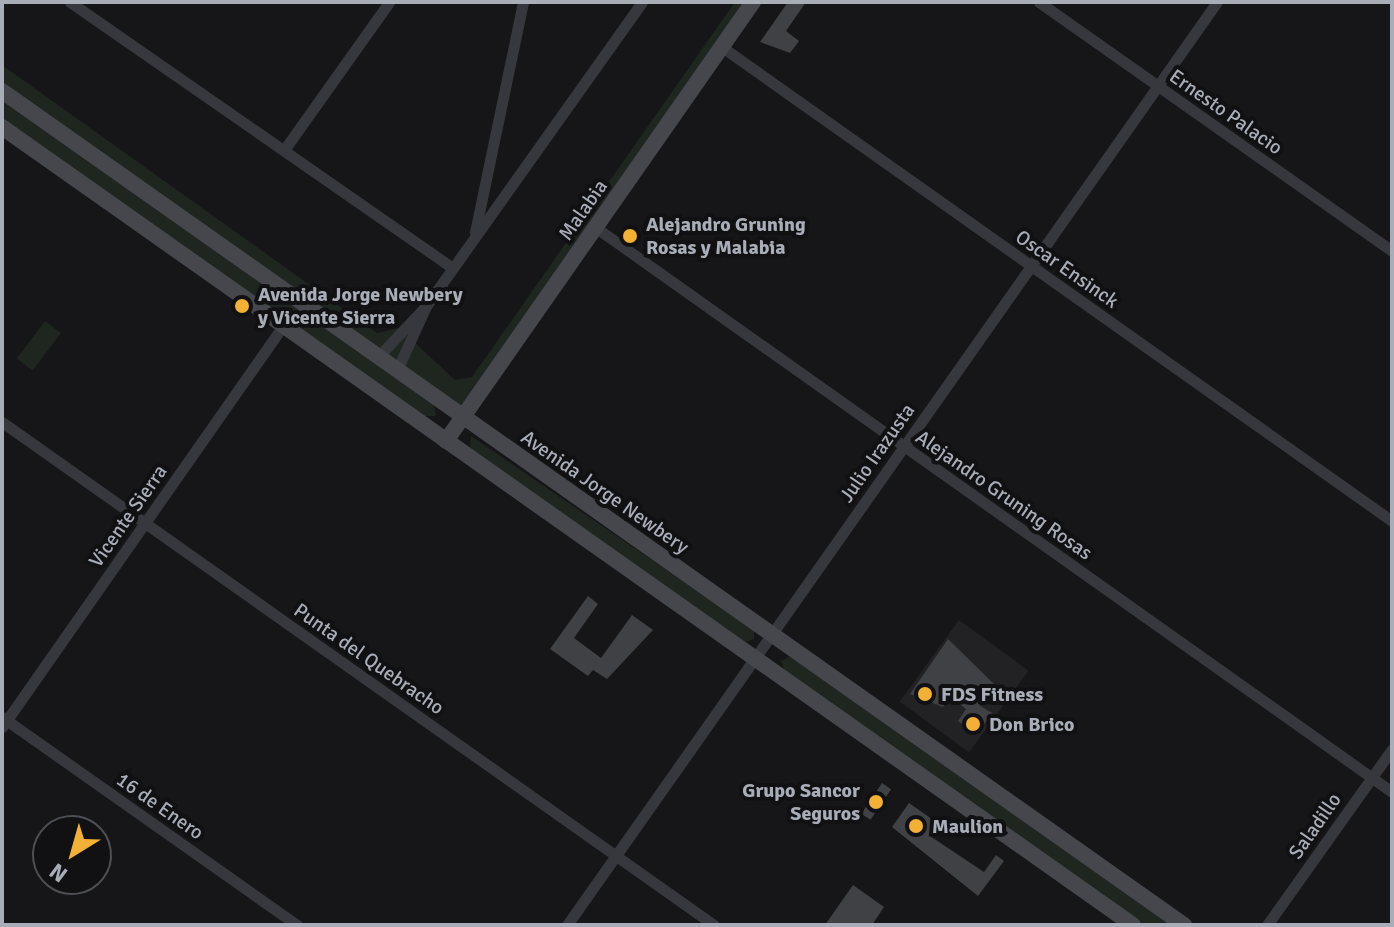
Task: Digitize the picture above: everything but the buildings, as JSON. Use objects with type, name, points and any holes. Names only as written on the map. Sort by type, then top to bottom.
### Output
[{"type":"main road","name":"Malabia","points":[[446,441],[753,2]]},
{"type":"main road","name":"Avenida Jorge Newbery","points":[[2,91],[1184,925]]},
{"type":"main road","points":[[2,127],[1133,925]]},
{"type":"street","points":[[70,2],[453,268]]},
{"type":"street","points":[[284,150],[389,2]]},
{"type":"street","points":[[474,238],[523,2]]},
{"type":"street","points":[[378,357],[426,306],[642,2]]},
{"type":"street","name":"Ernesto Palacio","points":[[1039,2],[1392,251]]},
{"type":"street","name":"Julio Irazusta","points":[[567,925],[1217,2]]},
{"type":"street","name":"Oscar Ensinck","points":[[722,47],[1392,521]]},
{"type":"street","name":"Alejandro Gruning Rosas","points":[[595,227],[1392,792]]},
{"type":"street","points":[[397,370],[426,306]]},
{"type":"street","name":"Vicente Sierra","points":[[4,721],[146,524],[283,325]]},
{"type":"street","name":"Punta del Quebracho","points":[[2,422],[714,925]]},
{"type":"street","name":"16 de Enero","points":[[4,721],[297,925]]},
{"type":"street","name":"Saladillo","points":[[1267,925],[1392,749]]},
{"type":"shaded area","points":[[735,2],[753,2],[463,417],[2,92],[2,65],[377,333],[399,328],[455,380],[472,377]]},
{"type":"shaded area","points":[[2,101],[434,405],[436,416],[424,416],[2,118]]},
{"type":"shaded area","points":[[45,321],[61,333],[33,371],[17,359]]},
{"type":"shaded area","points":[[471,436],[754,630],[754,639],[745,642],[470,448]]},
{"type":"shaded area","points":[[959,620],[1029,671],[969,752],[900,702]]},
{"type":"shaded area","points":[[791,656],[1171,925],[1144,925],[785,671],[781,661]]},
{"type":"place","name":"Alejandro Gruning Rosas y Malabia","points":[[630,236]]},
{"type":"place","name":"Avenida Jorge Newbery y Vicente Sierra","points":[[242,306]]},
{"type":"place","name":"FDS Fitness","points":[[925,694]]},
{"type":"place","name":"Don Brico","points":[[973,724]]},
{"type":"place","name":"Grupo Sancor Seguros","points":[[876,802]]},
{"type":"place","name":"Maulion","points":[[916,826]]}]
